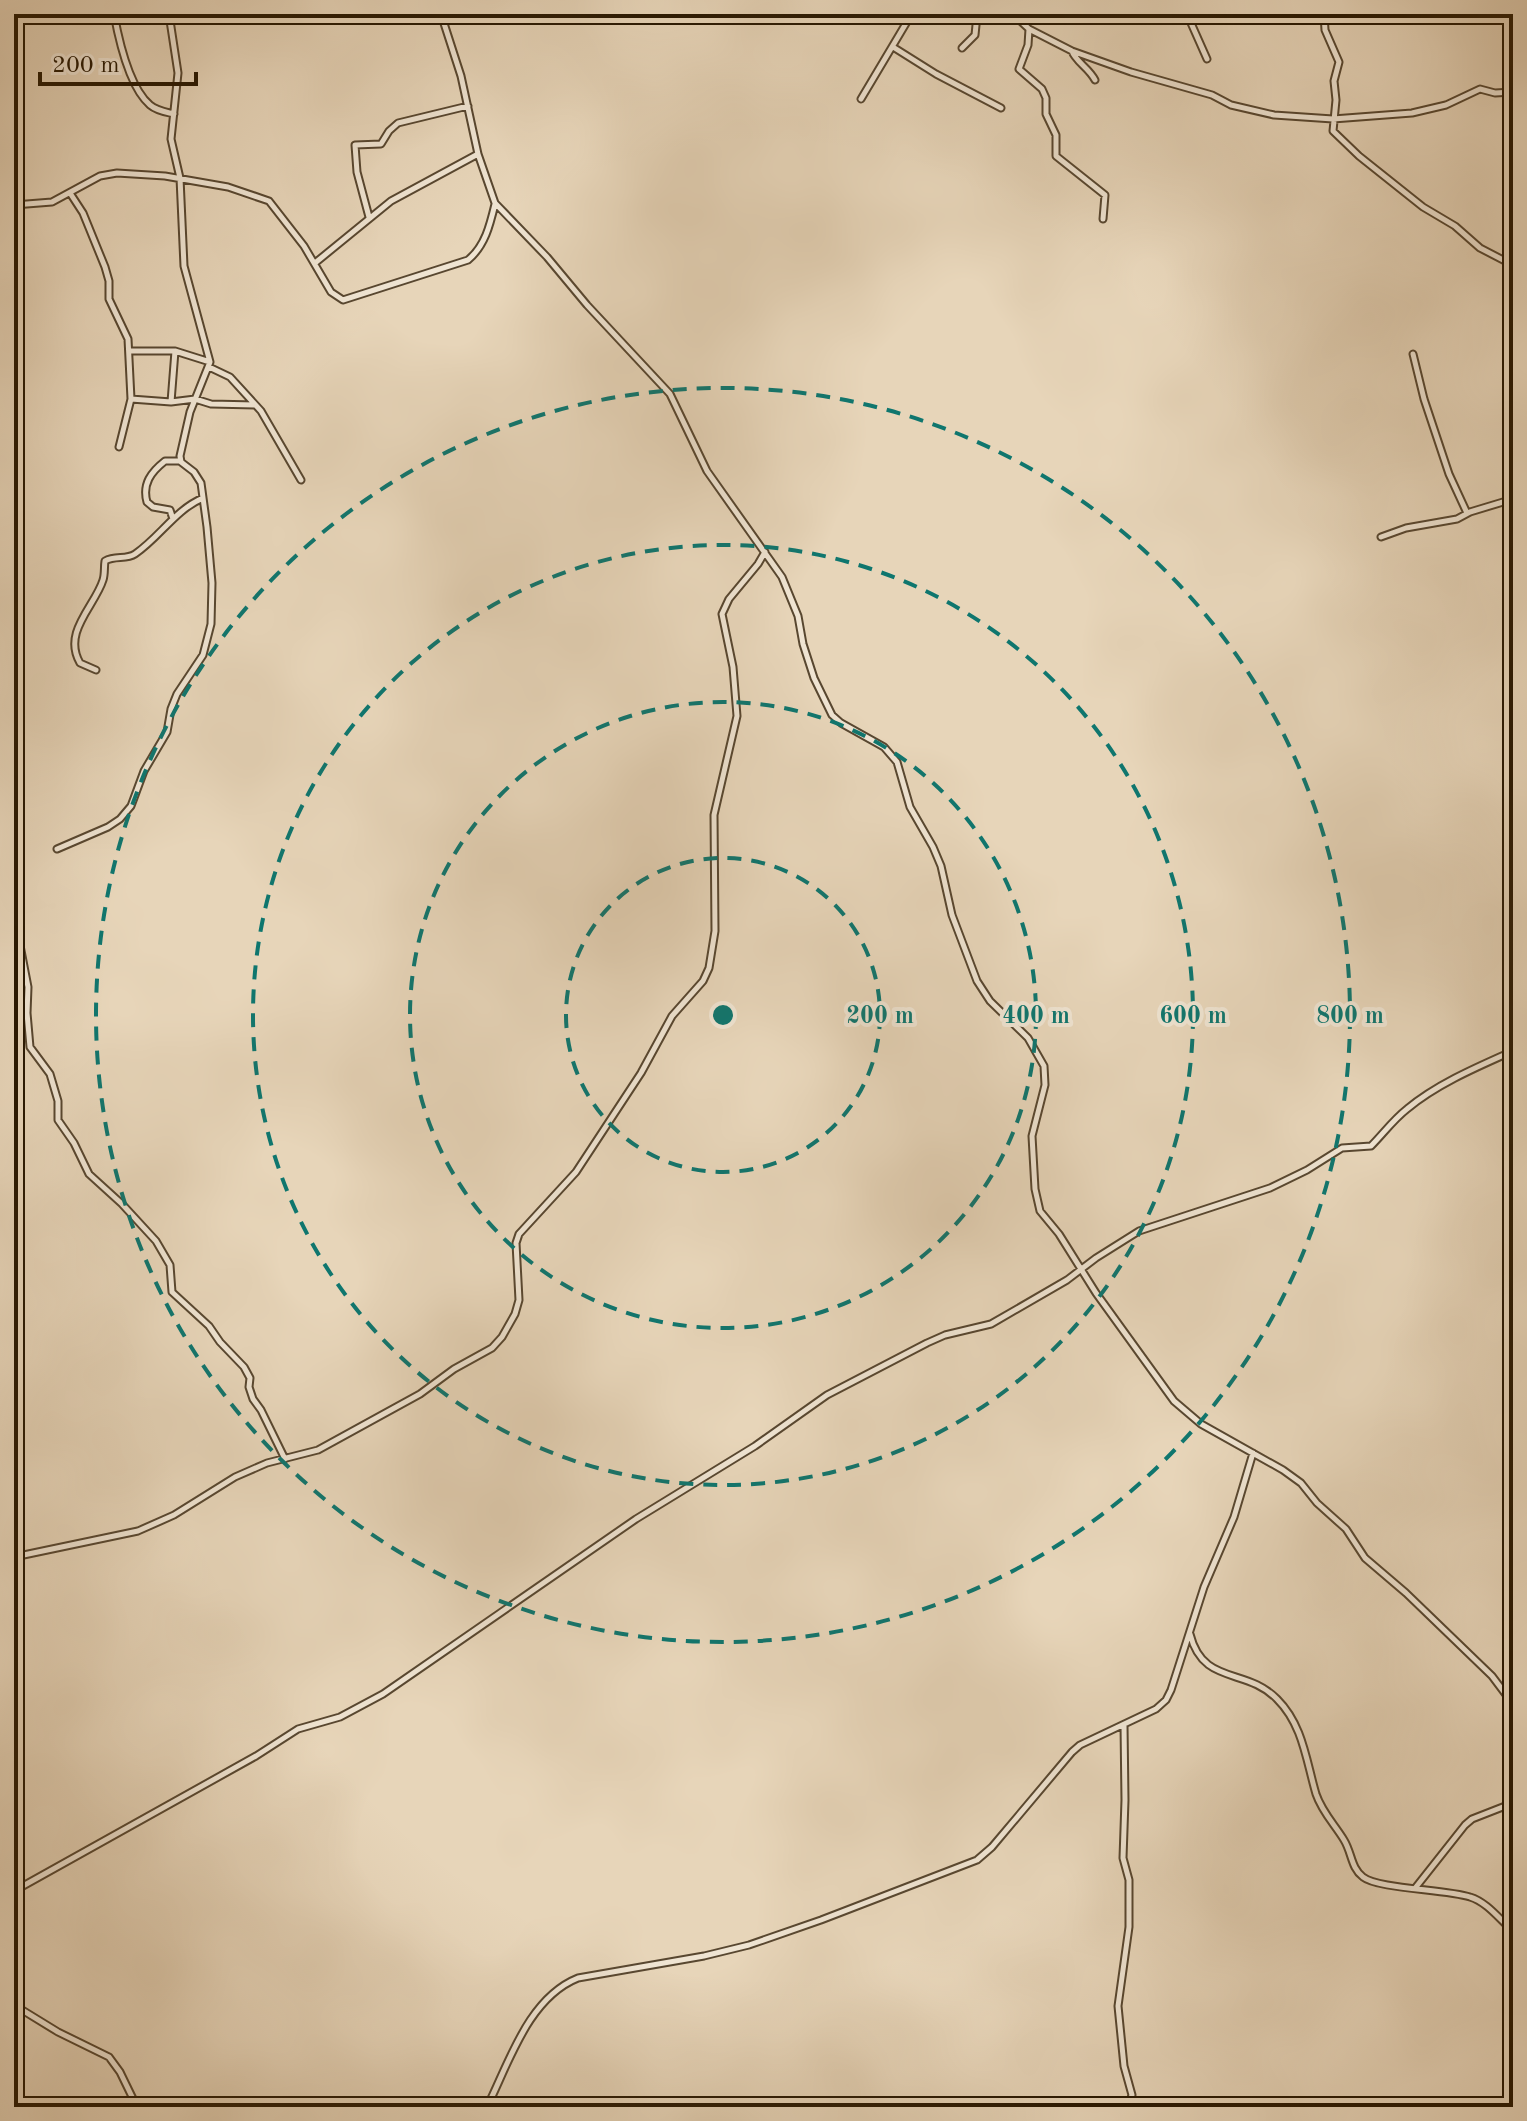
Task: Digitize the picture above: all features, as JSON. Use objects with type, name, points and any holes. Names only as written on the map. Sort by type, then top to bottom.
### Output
[{"type":"street","points":[[114,14],[124,55],[143,98],[159,111],[174,114]]},
{"type":"street","points":[[169,14],[178,73],[171,139],[180,178],[184,266],[210,365],[195,399],[183,439],[181,461]]},
{"type":"street","points":[[441,14],[453,48],[478,154],[495,203],[670,394],[707,471],[782,577],[794,603],[805,653],[830,712],[841,723],[884,747],[897,762],[910,807],[941,866],[952,915],[980,987],[990,1001],[1022,1031],[1039,1056],[1046,1080],[1032,1136],[1038,1205],[1174,1401],[1201,1424],[1301,1483],[1317,1503],[1346,1529],[1365,1558],[1489,1673],[1513,1704]]},
{"type":"street","points":[[826,14],[978,14],[975,35],[962,48]]},
{"type":"street","points":[[861,99],[911,14]]},
{"type":"street","points":[[1013,14],[1029,29],[1072,51],[1212,95],[1231,105],[1284,116],[1333,119],[1412,113],[1446,105],[1480,89],[1495,93],[1513,92]]},
{"type":"street","points":[[1187,14],[1207,59]]},
{"type":"street","points":[[1324,14],[1325,30],[1339,62],[1334,81],[1333,131],[1359,156],[1431,213],[1455,226],[1480,248],[1512,267]]},
{"type":"street","points":[[1029,29],[1028,45],[1019,69],[1037,82],[1046,98],[1046,114],[1056,135],[1056,156],[1105,195],[1103,219]]},
{"type":"street","points":[[893,47],[1001,108]]},
{"type":"street","points":[[1072,51],[1095,80]]},
{"type":"street","points":[[369,217],[357,172],[355,145],[381,144],[398,123],[468,106]]},
{"type":"street","points":[[315,263],[369,217],[413,187],[478,154]]},
{"type":"street","points":[[14,205],[47,204],[108,174],[180,178],[228,187],[269,201],[315,263],[331,292],[343,300],[459,265],[476,254],[489,228],[495,203]]},
{"type":"street","points":[[70,193],[83,213],[105,267],[109,299],[127,334],[131,399],[119,447]]},
{"type":"street","points":[[129,351],[175,351],[230,377],[272,427],[301,480]]},
{"type":"street","points":[[171,402],[175,351]]},
{"type":"street","points":[[1413,354],[1449,474],[1467,513]]},
{"type":"street","points":[[131,399],[171,402],[195,399],[211,404],[255,405]]},
{"type":"street","points":[[57,849],[108,827],[135,800],[151,757],[167,732],[177,694],[203,655],[211,624],[212,583],[203,498],[198,476],[181,461],[165,461],[150,476],[145,487],[147,502],[153,507],[170,510],[173,519]]},
{"type":"street","points":[[96,670],[80,663],[75,653],[75,642],[89,605],[102,583],[105,561],[116,556],[134,555],[186,506],[203,498]]},
{"type":"street","points":[[1381,537],[1406,528],[1457,519],[1513,499]]},
{"type":"street","points":[[14,1557],[138,1531],[174,1515],[235,1477],[310,1453],[348,1434],[420,1394],[454,1369],[496,1345],[519,1304],[516,1243],[519,1234],[576,1172],[641,1073],[672,1016],[705,976],[711,961],[715,931],[714,815],[737,716],[733,667],[722,614],[729,599],[765,551]]},
{"type":"street","points":[[14,914],[28,987],[30,1047],[50,1074],[58,1101],[58,1120],[74,1143],[89,1174],[122,1204],[161,1248],[170,1265],[172,1292],[209,1326],[244,1367],[250,1378],[253,1399],[285,1459]]},
{"type":"street","points":[[14,1891],[47,1875],[292,1732],[330,1721],[369,1703],[658,1504],[763,1441],[827,1395],[945,1335],[991,1324],[1082,1270],[1119,1242],[1149,1227],[1270,1188],[1345,1147],[1371,1146],[1398,1117],[1423,1098],[1475,1068],[1513,1051]]},
{"type":"street","points":[[487,2107],[527,2026],[536,2013],[568,1983],[578,1978],[749,1945],[977,1860],[992,1847],[1080,1745],[1156,1709],[1166,1700],[1204,1587],[1234,1517],[1253,1453]]},
{"type":"street","points":[[1189,1633],[1193,1649],[1207,1665],[1267,1689],[1287,1711],[1306,1748],[1323,1809],[1344,1840],[1354,1869],[1369,1881],[1474,1898],[1513,1931]]},
{"type":"street","points":[[1124,1724],[1123,1858],[1129,1880],[1129,1927],[1118,2006],[1124,2066],[1132,2095],[1128,2107]]},
{"type":"street","points":[[1416,1887],[1465,1825],[1472,1819],[1513,1803]]},
{"type":"street","points":[[14,2005],[50,2028],[109,2057],[137,2107]]}]
